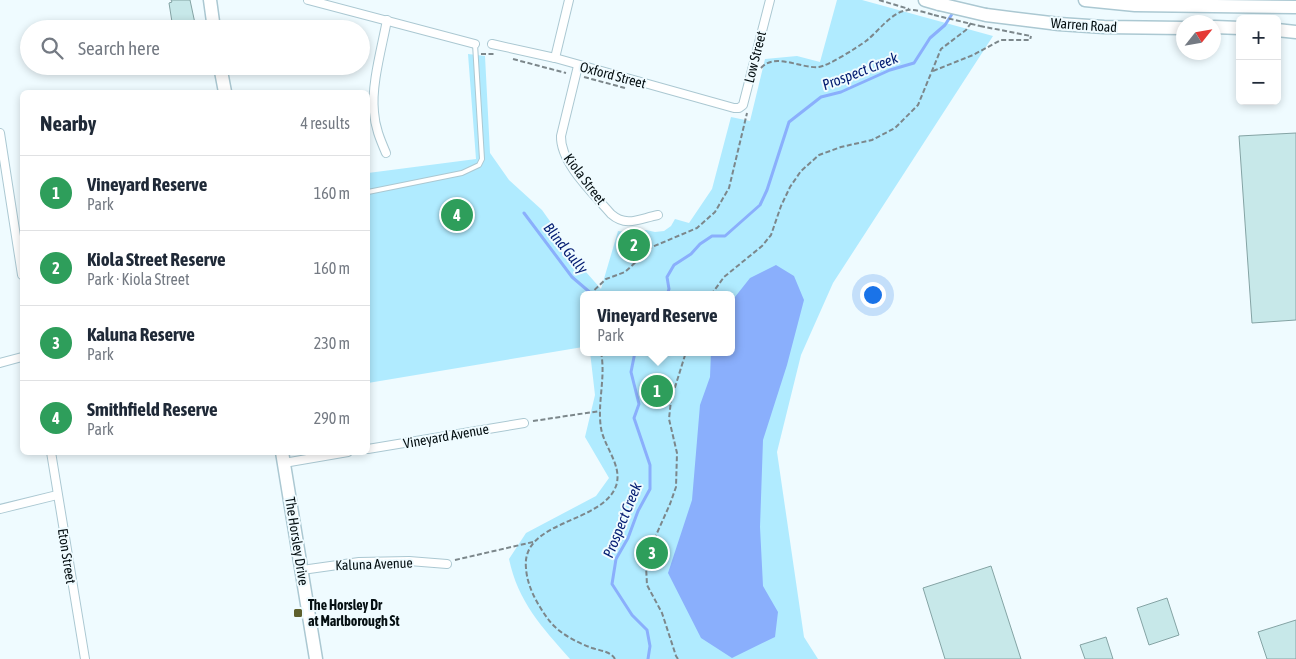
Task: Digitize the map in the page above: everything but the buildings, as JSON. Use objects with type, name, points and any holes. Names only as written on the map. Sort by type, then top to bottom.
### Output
[{"type":"main road","points":[[210,0],[213,20]]},
{"type":"main road","name":"Warren Road","points":[[925,0],[937,10],[983,21],[1104,27],[1176,28]]},
{"type":"main road","name":"Warren Road","points":[[1085,0],[1135,5],[1296,7]]},
{"type":"main road","points":[[1221,27],[1236,28]]},
{"type":"main road","points":[[1281,30],[1296,32]]},
{"type":"main road","points":[[221,75],[224,90]]},
{"type":"main road","name":"The Horsley Drive","points":[[283,458],[314,644],[312,659]]},
{"type":"street","points":[[308,0],[476,44]]},
{"type":"street","points":[[555,58],[569,0]]},
{"type":"street","name":"Low Street","points":[[734,108],[739,108],[743,105],[770,0]]},
{"type":"street","points":[[386,153],[378,134],[374,111],[375,89],[387,20]]},
{"type":"street","name":"Oxford Street","points":[[492,44],[555,58],[578,66],[734,108]]},
{"type":"street","name":"Kiola Street","points":[[578,66],[561,136],[561,146],[567,160],[615,217],[631,222],[658,215]]},
{"type":"street","points":[[0,134],[20,261]]},
{"type":"street","points":[[0,363],[20,358]]},
{"type":"street","name":"Vineyard Avenue","points":[[370,449],[524,423]]},
{"type":"street","name":"Eton Street","points":[[50,455],[85,659]]},
{"type":"street","points":[[283,458],[316,455]]},
{"type":"street","points":[[0,509],[57,495]]},
{"type":"street","name":"Kaluna Avenue","points":[[302,570],[359,562],[409,561],[447,564]]},
{"type":"lane","points":[[370,192],[462,173],[479,165],[482,159],[476,44]]},
{"type":"path","points":[[879,0],[909,9],[937,10],[983,21],[1032,36],[1030,40],[1001,40],[973,55],[933,71]]},
{"type":"path","points":[[761,69],[766,63],[773,61],[813,68],[823,66],[865,42],[897,13],[909,9]]},
{"type":"path","points":[[714,291],[724,277],[762,246],[771,235],[781,206],[800,171],[819,155],[841,147],[872,140],[895,128],[918,105],[941,49],[966,30],[971,23]]},
{"type":"path","points":[[476,53],[498,54]]},
{"type":"path","points":[[507,57],[566,73]]},
{"type":"path","points":[[591,291],[606,279],[625,272],[652,248],[697,228],[715,212],[729,188],[748,110]]},
{"type":"path","points":[[601,356],[604,380],[600,411],[602,430],[613,457],[616,484],[609,498],[596,508],[541,536],[528,548],[525,559],[526,577],[536,600],[549,621],[566,636],[591,648],[606,652],[615,659]]},
{"type":"path","points":[[678,659],[662,613],[647,585],[646,566],[653,542],[676,487],[677,453],[670,419],[671,400],[685,356]]},
{"type":"path","points":[[524,423],[600,411]]},
{"type":"path","points":[[447,564],[456,559],[536,542]]},
{"type":"shaded area","points":[[837,0],[862,0],[993,36],[833,283],[801,355],[777,452],[804,637],[818,659],[570,659],[532,613],[518,588],[509,559],[526,533],[596,496],[609,478],[585,437],[595,395],[590,356],[735,356],[735,291],[580,291],[580,348],[370,383],[370,173],[476,159],[468,54],[485,56],[490,153],[509,180],[542,210],[586,272],[601,289],[618,231],[632,233],[646,230],[664,231],[671,226],[675,219],[689,223],[712,189],[731,117],[750,121],[765,59],[797,56],[820,62]]},
{"type":"water","points":[[776,265],[794,276],[804,300],[787,365],[763,440],[760,527],[763,586],[778,612],[775,637],[732,658],[701,638],[668,573],[692,500],[700,405],[710,377],[711,356],[735,356],[735,297],[750,278]]},
{"type":"waterway","name":"Prospect Creek","points":[[668,291],[667,277],[674,265],[691,254],[700,244],[712,236],[725,236],[760,205],[767,190],[789,122],[821,97],[841,92],[890,70],[914,63],[930,38],[945,25],[954,11]]},
{"type":"waterway","name":"Blind Gully","points":[[524,213],[572,277],[588,291]]},
{"type":"waterway","name":"Prospect Creek","points":[[634,356],[631,372],[639,404],[634,418],[650,465],[650,489],[638,511],[628,538],[616,559],[612,584],[632,615],[647,630],[650,646],[648,659]]},
{"type":"place","name":"Smithfield Reserve","points":[[457,215]]},
{"type":"place","name":"Kiola Street Reserve","points":[[634,245]]},
{"type":"place","name":"Vineyard Reserve","points":[[657,391]]},
{"type":"place","name":"Kaluna Reserve","points":[[652,553]]},
{"type":"place","name":"The Horsley Dr at Marlborough St","points":[[298,613]]}]
